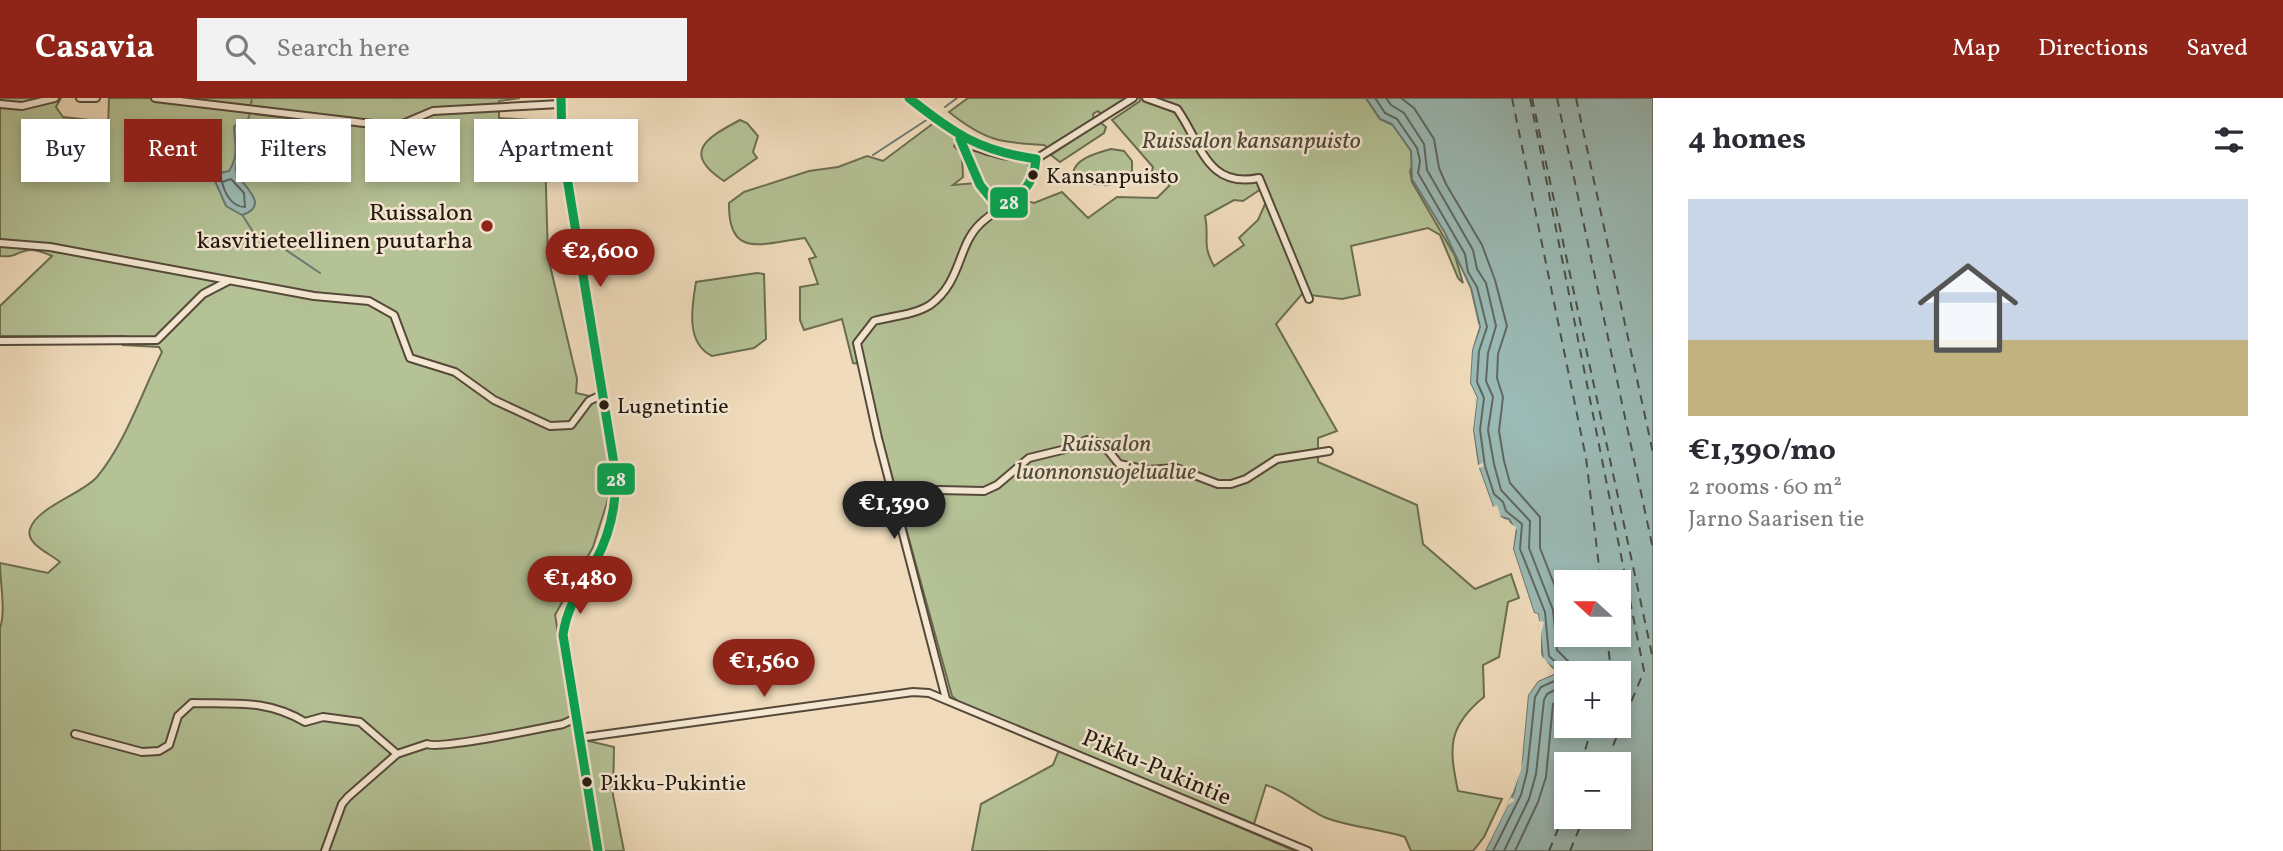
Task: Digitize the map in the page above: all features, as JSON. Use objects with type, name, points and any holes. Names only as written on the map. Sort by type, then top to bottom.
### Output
[{"type":"street","points":[[0,104],[22,106],[55,98]]},
{"type":"street","points":[[80,98],[96,98]]},
{"type":"street","points":[[155,98],[389,126],[400,125],[433,111],[561,101],[562,147],[616,486],[612,516],[603,544],[565,616],[563,646],[598,851]]},
{"type":"street","points":[[909,98],[960,139],[989,152],[1036,159],[1133,98]]},
{"type":"street","points":[[1146,98],[1177,109],[1195,142],[1221,175],[1241,181],[1259,178],[1309,299]]},
{"type":"street","points":[[960,139],[979,185],[999,208]]},
{"type":"street","points":[[946,699],[858,343],[874,321],[915,313],[940,296],[959,268],[973,232],[999,208],[1018,199],[1029,186],[1036,159]]},
{"type":"street","points":[[0,243],[50,247],[314,296],[356,298],[383,306],[399,324],[410,358],[455,372],[494,400],[550,426],[570,425],[589,401],[603,394]]},
{"type":"street","points":[[0,341],[157,340],[203,293],[230,280]]},
{"type":"street","points":[[892,489],[984,491],[997,485],[1034,455],[1061,451],[1087,440],[1102,443],[1119,464],[1155,470],[1177,468],[1218,484],[1246,479],[1277,459],[1329,451]]},
{"type":"street","name":"Pikku-Pukintie","points":[[579,738],[913,692],[946,699],[1308,851]]},
{"type":"street","points":[[75,734],[151,753],[169,745],[178,716],[192,703],[258,703],[288,712],[305,722],[323,717],[360,722],[397,754]]},
{"type":"street","points":[[325,851],[342,804],[397,754],[427,744],[432,747],[460,744],[563,724],[576,718]]},
{"type":"green space","points":[[0,98],[61,98],[56,107],[63,117],[81,119],[21,119],[21,182],[110,182],[109,98],[520,98],[499,101],[499,118],[514,119],[474,119],[474,182],[546,182],[548,257],[577,379],[576,393],[599,398],[610,474],[610,493],[593,547],[555,615],[572,716],[589,741],[614,747],[613,795],[624,851],[0,851],[0,628],[3,605],[0,563],[48,573],[60,562],[35,544],[29,534],[30,529],[34,521],[50,507],[97,477],[125,433],[162,352],[159,347],[123,345],[125,336],[0,336],[0,306],[52,256],[27,250],[0,256]]},
{"type":"green space","points":[[968,98],[1129,98],[1102,115],[1098,111],[1093,114],[1094,120],[1049,149],[1044,145],[1004,141],[972,129],[949,112]]},
{"type":"green space","name":"Ruissalon luonnonsuojelualue","points":[[1139,98],[1366,98],[1380,119],[1399,128],[1415,158],[1410,171],[1412,182],[1455,256],[1463,283],[1458,278],[1440,235],[1428,228],[1351,246],[1360,295],[1342,299],[1302,294],[1276,324],[1337,431],[1318,438],[1318,462],[1417,505],[1423,544],[1475,589],[1511,574],[1519,598],[1508,602],[1499,657],[1483,665],[1484,697],[1463,718],[1454,739],[1453,762],[1458,791],[1502,799],[1484,837],[1473,851],[1411,851],[1405,837],[1332,820],[1266,785],[1254,824],[960,703],[952,696],[861,364],[853,363],[842,319],[804,330],[800,320],[800,287],[818,284],[809,259],[816,257],[805,238],[751,244],[735,233],[730,221],[729,203],[744,192],[809,171],[838,167],[867,156],[883,161],[935,122],[957,140],[954,146],[962,154],[963,177],[953,185],[976,183],[990,206],[990,218],[1020,199],[1034,203],[1062,192],[1088,218],[1117,197],[1157,198],[1170,185],[1152,171],[1153,167],[1112,120],[1140,101]],"holes":[[[1261,189],[1266,202],[1258,220],[1239,238],[1244,245],[1214,266],[1207,246],[1205,216],[1234,200],[1243,201]]]},
{"type":"green space","points":[[740,120],[747,123],[758,136],[753,152],[757,158],[724,181],[711,171],[701,154],[703,147],[717,133]]},
{"type":"green space","points":[[1100,122],[1106,127],[1104,133],[1060,162],[1051,155]]},
{"type":"green space","points":[[969,147],[986,155],[1026,162],[1031,169],[1022,189],[1012,198],[1003,200],[995,197],[980,179]]},
{"type":"green space","points":[[1111,149],[1124,151],[1132,161],[1132,171],[1119,182],[1095,184],[1073,173],[1082,160]]},
{"type":"green space","points":[[764,274],[766,339],[754,348],[712,356],[703,350],[694,333],[692,313],[696,282]]},
{"type":"green space","points":[[1059,750],[1295,851],[972,851],[981,804],[1053,765]]},
{"type":"water","points":[[1366,98],[1653,98],[1653,851],[1485,851],[1514,792],[1522,759],[1528,695],[1538,681],[1554,674],[1554,738],[1631,738],[1631,661],[1554,661],[1554,668],[1543,660],[1538,614],[1534,613],[1513,549],[1516,531],[1509,519],[1501,517],[1493,507],[1479,468],[1473,430],[1477,398],[1470,383],[1472,350],[1480,327],[1471,288],[1445,233],[1412,179],[1411,151],[1392,124],[1380,119]]},
{"type":"water","points":[[236,150],[236,182],[243,182],[251,193],[255,205],[251,211],[242,215],[226,206],[215,182],[222,182],[222,173],[229,171]]},
{"type":"pier","points":[[1480,324],[1472,350],[1470,383],[1477,398],[1473,430],[1478,465],[1483,463],[1484,466],[1479,468],[1493,507],[1497,505],[1501,517],[1516,527],[1513,549],[1534,613],[1538,614],[1539,621],[1544,622],[1541,655],[1554,671],[1554,674],[1538,681],[1528,695],[1521,770],[1511,798],[1515,800],[1508,805],[1485,851],[1481,851],[1512,795],[1526,694],[1535,680],[1552,671],[1540,662],[1538,622],[1531,614],[1509,549],[1512,526],[1504,522],[1488,504],[1479,480],[1470,431],[1476,399],[1469,386],[1471,342]]},
{"type":"waterway","points":[[251,104],[252,98]]},
{"type":"waterway","points":[[945,107],[957,98]]},
{"type":"waterway","points":[[248,119],[250,113]]},
{"type":"waterway","points":[[873,155],[928,119]]},
{"type":"waterway","points":[[243,216],[255,235],[283,248],[320,273]]},
{"type":"ferry route","points":[[1512,98],[1586,458],[1599,570]]},
{"type":"ferry route","points":[[1530,98],[1644,671],[1610,752]]},
{"type":"ferry route","points":[[1532,98],[1653,659]]},
{"type":"ferry route","points":[[1557,98],[1653,549]]},
{"type":"ferry route","points":[[1576,98],[1653,453]]},
{"type":"ferry route","points":[[1608,648],[1610,661]]},
{"type":"ferry route","points":[[1585,752],[1589,738]]},
{"type":"ferry route","points":[[1549,851],[1558,829]]},
{"type":"ferry route","points":[[1570,851],[1579,829]]},
{"type":"transit line","name":"28","points":[[561,98],[562,147],[616,476],[615,498],[608,530],[601,550],[572,605],[563,635],[598,851]]},
{"type":"transit line","name":"28","points":[[909,98],[968,139],[998,151],[1036,159],[1029,183],[1020,195],[999,208],[980,185],[960,139]]},
{"type":"place","name":"Kansanpuisto","points":[[1033,175]]},
{"type":"place","name":"Ruissalon kasvitieteellinen puutarha","points":[[487,226]]},
{"type":"place","name":"Lugnetintie","points":[[604,405]]},
{"type":"place","name":"Pikku-Pukintie","points":[[587,782]]},
{"type":"park label","name":"Ruissalon kansanpuisto","points":[[1251,140]]}]
